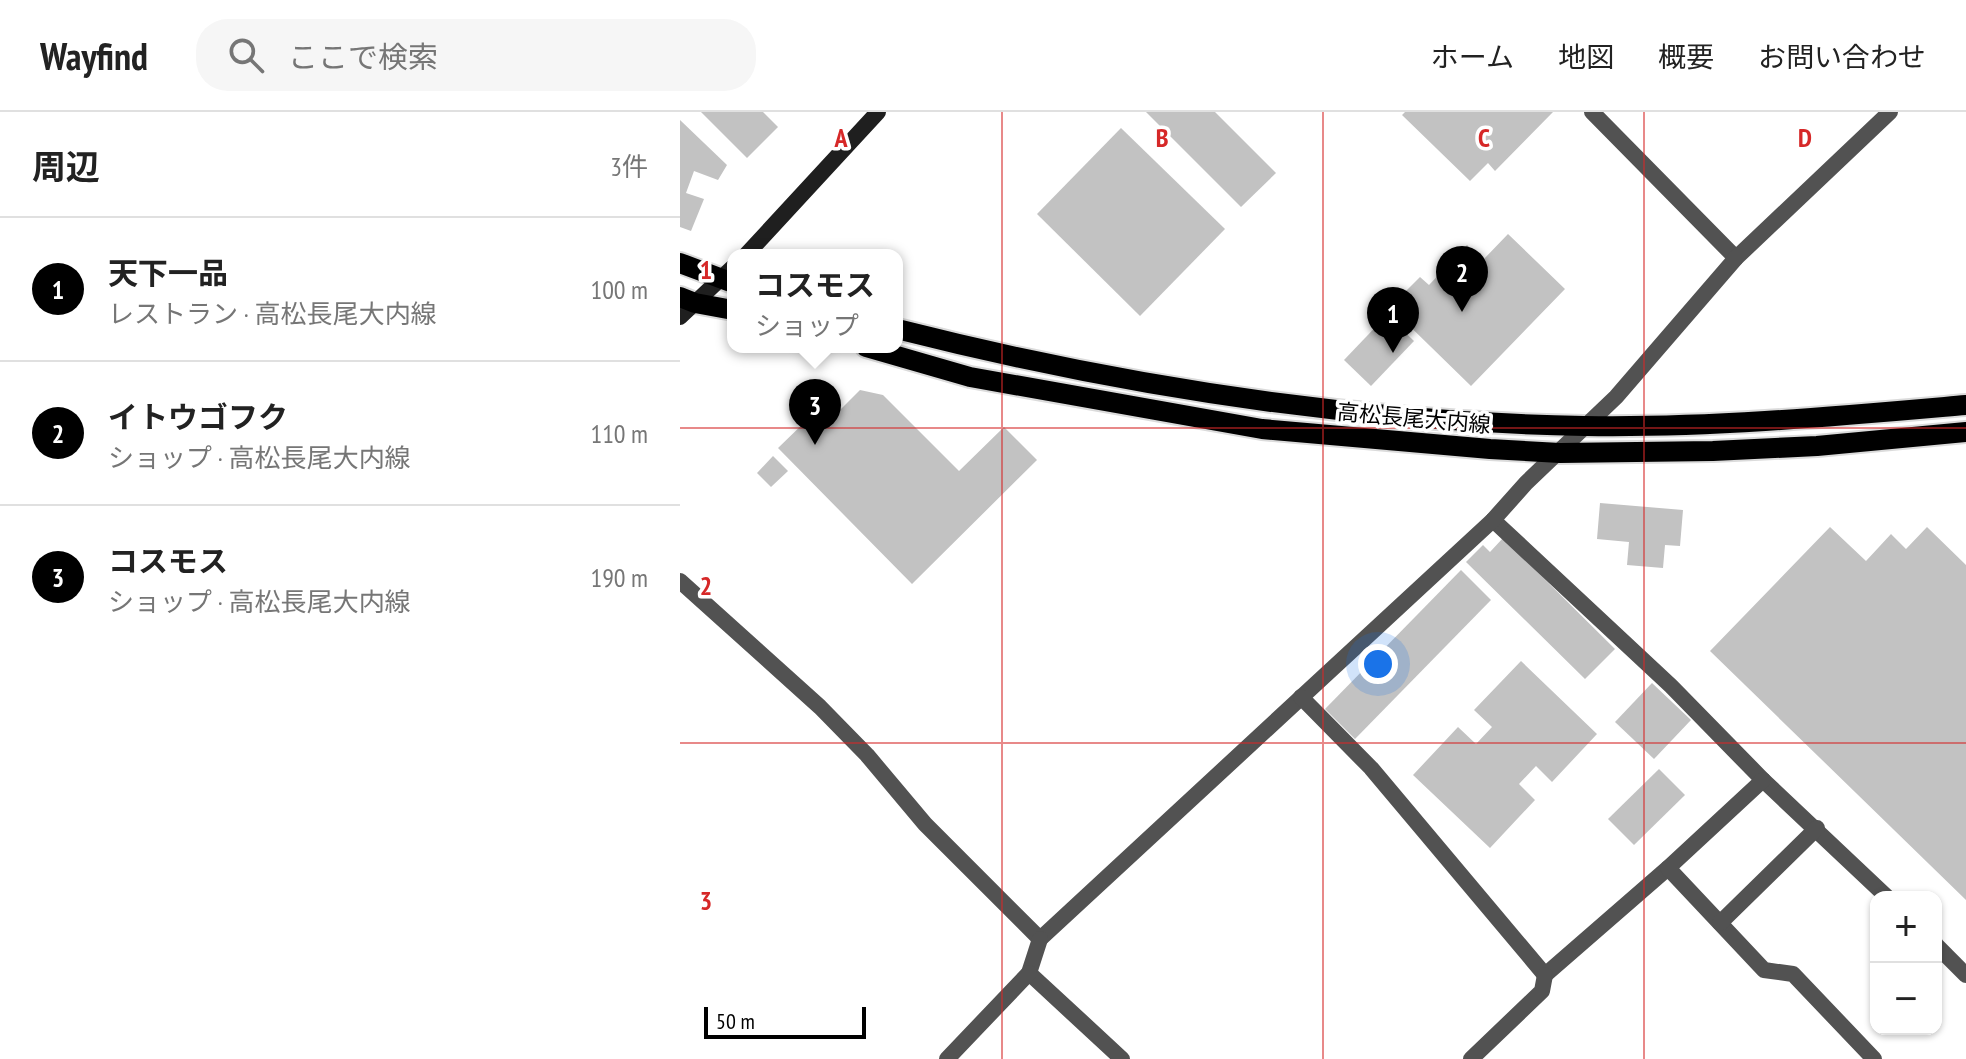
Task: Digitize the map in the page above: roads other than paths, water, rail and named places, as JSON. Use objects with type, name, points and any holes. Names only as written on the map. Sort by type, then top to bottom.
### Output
[{"type":"main road","points":[[752,249],[878,112]]},
{"type":"main road","points":[[680,263],[727,276]]},
{"type":"main road","points":[[685,306],[727,277]]},
{"type":"main road","points":[[685,306],[727,310]]},
{"type":"main road","name":"高松長尾大内線","points":[[903,330],[1007,355],[1266,402],[1454,422],[1587,426],[1820,418],[1966,405]]},
{"type":"main road","name":"高松長尾大内線","points":[[887,353],[970,377],[1262,429],[1490,449],[1560,453],[1802,447],[1966,432]]},
{"type":"street","points":[[1592,112],[1736,258]]},
{"type":"street","points":[[947,1059],[1029,973],[1040,939],[1493,520],[1526,483],[1616,397],[1736,258],[1890,112]]},
{"type":"street","points":[[1493,520],[1671,686],[1763,780],[1881,891]]},
{"type":"street","points":[[680,581],[820,707],[867,755],[925,824],[1040,939]]},
{"type":"street","points":[[1301,697],[1371,768],[1545,975]]},
{"type":"street","points":[[1471,1059],[1542,991],[1545,975],[1763,780]]},
{"type":"street","points":[[1720,923],[1817,828]]},
{"type":"street","points":[[1668,868],[1764,970],[1793,974],[1874,1059]]},
{"type":"street","points":[[1942,951],[1966,975]]},
{"type":"street","points":[[1029,973],[1122,1059]]},
{"type":"place","name":"イトウゴフク","points":[[1462,312]]},
{"type":"place","name":"天下一品","points":[[1393,353]]},
{"type":"place","name":"コスモス","points":[[815,445]]}]
